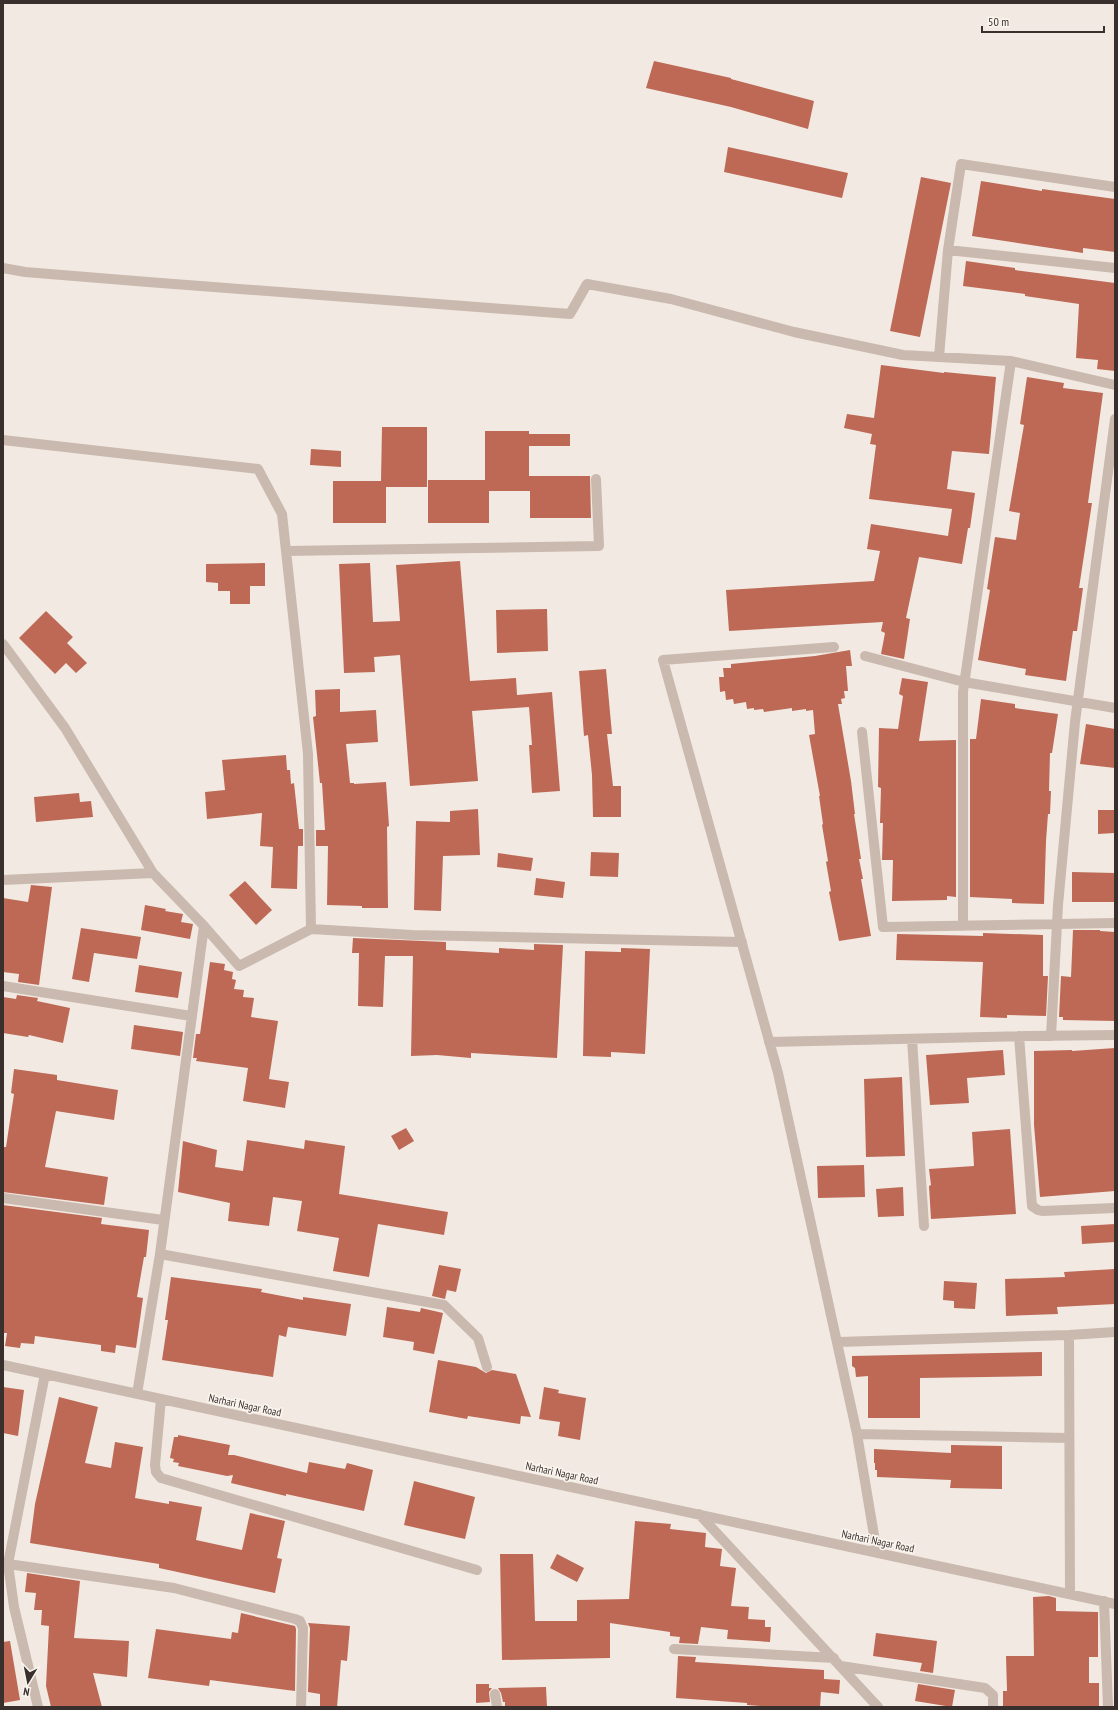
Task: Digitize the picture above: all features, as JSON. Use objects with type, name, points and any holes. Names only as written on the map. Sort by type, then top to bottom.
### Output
[{"type":"street","points":[[939,357],[948,250],[961,164],[1115,187]]},
{"type":"street","points":[[948,250],[1115,268]]},
{"type":"street","points":[[3,268],[25,272],[148,282],[570,314],[587,284],[671,299],[794,332],[895,353],[1011,361],[1115,385]]},
{"type":"street","points":[[963,926],[964,682],[1011,361]]},
{"type":"street","points":[[1051,1036],[1057,924],[1078,701],[1115,419]]},
{"type":"street","points":[[3,440],[258,469],[282,514],[308,754],[311,929]]},
{"type":"street","points":[[286,550],[599,546],[596,479]]},
{"type":"street","points":[[3,644],[65,728],[153,873],[204,926],[239,966],[311,929],[412,935],[742,942]]},
{"type":"street","points":[[834,647],[663,660],[778,1073],[857,1434],[877,1553]]},
{"type":"street","points":[[865,656],[964,682],[1115,708]]},
{"type":"street","points":[[862,732],[883,927],[1115,923]]},
{"type":"street","points":[[3,880],[153,873]]},
{"type":"street","points":[[137,1394],[160,1254],[163,1220],[204,926]]},
{"type":"street","points":[[3,986],[191,1016]]},
{"type":"street","points":[[769,1042],[1019,1036],[1115,1036]]},
{"type":"street","points":[[1019,1036],[1032,1206],[1042,1211],[1115,1208]]},
{"type":"street","points":[[912,1039],[924,1226]]},
{"type":"street","points":[[3,1198],[163,1220]]},
{"type":"street","points":[[160,1254],[444,1305],[478,1338],[487,1367]]},
{"type":"street","points":[[838,1342],[1115,1332]]},
{"type":"street","points":[[1069,1334],[1070,1594]]},
{"type":"street","name":"Narhari Nagar Road","points":[[3,1365],[1115,1604]]},
{"type":"street","points":[[38,1707],[14,1607],[8,1564],[45,1374]]},
{"type":"street","points":[[161,1399],[155,1465],[156,1472],[162,1478],[477,1570]]},
{"type":"street","points":[[857,1434],[1069,1438]]},
{"type":"street","points":[[699,1514],[878,1707]]},
{"type":"street","points":[[8,1564],[174,1588],[295,1619],[300,1622],[303,1628],[301,1707]]},
{"type":"street","points":[[1104,1602],[1108,1707]]},
{"type":"street","points":[[674,1648],[834,1658]]},
{"type":"street","points":[[841,1666],[981,1687],[987,1689],[993,1695],[993,1707]]},
{"type":"street","points":[[496,1694],[497,1707]]},
{"type":"building","points":[[654,61],[731,78],[814,101],[808,129],[731,107],[646,88]]},
{"type":"building","points":[[728,147],[848,173],[842,198],[724,172]]},
{"type":"building","points":[[921,177],[951,183],[920,337],[890,331]]},
{"type":"building","points":[[981,181],[1042,191],[1042,189],[1115,199],[1115,252],[1083,248],[1083,253],[972,236]]},
{"type":"building","points":[[966,261],[1015,268],[1015,270],[1115,283],[1115,371],[1097,369],[1098,360],[1076,358],[1079,304],[1025,296],[1025,294],[963,286]]},
{"type":"building","points":[[881,365],[944,373],[996,377],[989,454],[952,451],[947,489],[975,493],[970,528],[968,528],[962,564],[919,557],[906,618],[910,619],[904,659],[881,654],[885,633],[881,631],[883,622],[729,631],[726,590],[874,581],[880,551],[867,549],[871,524],[948,536],[952,509],[869,499],[876,445],[870,444],[872,434],[844,428],[847,414],[874,418]]},
{"type":"building","points":[[1027,377],[1064,383],[1063,388],[1103,393],[1088,503],[1092,503],[1079,588],[1083,588],[1077,631],[1073,631],[1066,681],[1025,675],[1026,669],[978,660],[990,590],[987,589],[995,537],[1016,540],[1020,513],[1009,511],[1024,425],[1020,424]]},
{"type":"building","points":[[382,427],[427,427],[427,487],[386,487],[386,523],[333,523],[333,481],[381,481]]},
{"type":"building","points":[[485,431],[529,431],[529,434],[570,434],[570,446],[529,446],[529,476],[590,476],[591,518],[530,518],[530,491],[489,491],[489,523],[428,523],[428,480],[485,480]]},
{"type":"building","points":[[311,449],[341,451],[341,467],[310,465]]},
{"type":"building","points":[[460,561],[470,681],[516,678],[517,695],[552,692],[560,791],[532,793],[529,745],[532,745],[529,707],[472,711],[478,781],[410,786],[400,655],[374,657],[375,672],[344,673],[339,564],[370,563],[373,622],[400,621],[396,565]]},
{"type":"building","points":[[265,563],[265,586],[250,586],[250,604],[230,604],[230,591],[218,591],[218,583],[206,582],[206,564]]},
{"type":"building","points":[[547,609],[548,651],[497,653],[496,610]]},
{"type":"building","points":[[46,611],[73,637],[67,643],[87,663],[76,673],[66,663],[55,674],[19,638]]},
{"type":"building","points":[[850,650],[852,666],[846,666],[848,691],[844,691],[845,698],[841,699],[842,704],[838,704],[851,781],[854,814],[861,859],[859,859],[863,879],[861,879],[871,936],[839,941],[829,892],[831,891],[826,862],[828,861],[822,825],[820,796],[809,735],[815,734],[813,710],[806,711],[806,709],[792,711],[792,708],[764,712],[763,709],[747,709],[746,702],[734,704],[733,699],[726,700],[725,691],[720,692],[719,677],[724,677],[723,668],[731,668],[731,664],[815,656]]},
{"type":"building","points":[[606,669],[612,734],[607,734],[613,786],[621,786],[621,817],[593,817],[592,775],[588,735],[584,736],[579,671]]},
{"type":"building","points":[[902,678],[928,682],[919,741],[956,740],[956,897],[947,896],[947,900],[892,901],[893,860],[882,860],[883,823],[880,823],[881,788],[878,787],[879,728],[898,729],[903,696],[899,694]]},
{"type":"building","points":[[340,689],[340,712],[376,710],[378,742],[346,744],[350,783],[386,782],[389,826],[387,827],[388,908],[362,908],[362,906],[327,905],[328,846],[316,846],[316,830],[325,830],[322,783],[320,783],[313,717],[316,716],[315,690]]},
{"type":"building","points":[[981,699],[1015,704],[1015,708],[1058,714],[1052,753],[1050,753],[1049,791],[1051,791],[1050,814],[1048,814],[1046,841],[1044,904],[1012,903],[1012,899],[970,897],[970,739],[976,739]]},
{"type":"building","points":[[1086,724],[1115,729],[1115,768],[1080,764]]},
{"type":"building","points":[[286,755],[287,770],[290,770],[291,784],[294,783],[299,829],[303,829],[303,846],[298,846],[297,889],[271,888],[273,847],[260,846],[262,813],[207,819],[205,792],[225,790],[222,760]]},
{"type":"building","points":[[79,793],[80,802],[91,801],[93,817],[36,822],[34,797]]},
{"type":"building","points":[[478,809],[480,855],[443,856],[441,911],[414,910],[416,821],[450,822],[450,811]]},
{"type":"building","points":[[1098,810],[1115,810],[1115,833],[1098,834]]},
{"type":"building","points":[[591,852],[619,853],[618,877],[590,876]]},
{"type":"building","points":[[498,853],[533,858],[531,871],[497,867]]},
{"type":"building","points":[[1072,872],[1115,873],[1115,902],[1072,902]]},
{"type":"building","points":[[536,878],[565,882],[563,898],[534,895]]},
{"type":"building","points":[[245,881],[272,910],[256,925],[229,895]]},
{"type":"building","points":[[31,885],[52,887],[39,985],[18,982],[19,974],[3,972],[3,898],[28,902]]},
{"type":"building","points":[[145,905],[166,909],[165,911],[183,914],[181,922],[193,924],[190,939],[141,930]]},
{"type":"building","points":[[81,928],[141,937],[137,959],[94,953],[89,982],[72,979]]},
{"type":"building","points":[[1073,930],[1100,930],[1115,932],[1115,1021],[1063,1020],[1063,1017],[1059,1017],[1061,976],[1071,977]]},
{"type":"building","points":[[983,933],[1043,935],[1043,976],[1048,976],[1046,1016],[1007,1015],[1007,1018],[980,1017],[983,962],[896,960],[897,934],[983,936]]},
{"type":"building","points":[[353,938],[446,942],[446,950],[499,953],[499,948],[534,950],[534,944],[563,945],[557,1058],[471,1053],[471,1058],[437,1055],[411,1056],[413,956],[385,956],[383,1007],[358,1006],[359,953],[352,953]]},
{"type":"building","points":[[621,948],[650,949],[645,1054],[611,1052],[611,1057],[583,1056],[585,951],[621,952]]},
{"type":"building","points":[[210,962],[225,964],[224,970],[233,972],[232,979],[236,980],[234,989],[244,990],[243,997],[254,998],[251,1017],[278,1021],[269,1079],[289,1082],[285,1108],[243,1101],[248,1068],[196,1061],[197,1058],[193,1058],[196,1034],[200,1034]]},
{"type":"building","points":[[139,965],[182,972],[178,998],[135,992]]},
{"type":"building","points":[[17,995],[38,998],[37,1001],[70,1008],[63,1043],[29,1035],[28,1037],[3,1033],[3,997],[16,999]]},
{"type":"building","points":[[134,1025],[183,1032],[180,1056],[131,1049]]},
{"type":"building","points":[[1115,1048],[1115,1191],[1040,1197],[1034,1125],[1034,1051],[1072,1051]]},
{"type":"building","points":[[1003,1050],[1005,1075],[967,1078],[969,1103],[930,1105],[926,1055]]},
{"type":"building","points":[[14,1069],[57,1075],[57,1080],[118,1090],[114,1120],[56,1111],[45,1167],[108,1177],[104,1205],[3,1192],[3,1147],[6,1147],[14,1094],[11,1093]]},
{"type":"building","points":[[902,1077],[905,1156],[866,1157],[864,1079]]},
{"type":"building","points":[[406,1128],[414,1141],[399,1150],[391,1136]]},
{"type":"building","points":[[1010,1129],[1016,1214],[931,1219],[929,1186],[931,1185],[929,1169],[974,1166],[972,1132]]},
{"type":"building","points":[[247,1140],[304,1149],[305,1140],[345,1146],[339,1194],[448,1212],[444,1235],[378,1224],[369,1277],[333,1271],[339,1238],[297,1231],[302,1201],[273,1197],[269,1226],[228,1221],[230,1203],[178,1192],[183,1141],[217,1150],[215,1167],[243,1171]]},
{"type":"building","points":[[864,1165],[865,1197],[818,1198],[817,1166]]},
{"type":"building","points":[[903,1187],[904,1216],[878,1217],[876,1189]]},
{"type":"building","points":[[3,1205],[102,1218],[101,1224],[149,1230],[146,1257],[144,1257],[137,1297],[143,1298],[136,1348],[116,1345],[115,1353],[101,1351],[101,1345],[35,1336],[34,1344],[21,1343],[20,1348],[5,1346],[7,1333],[3,1333]]},
{"type":"building","points":[[1115,1224],[1115,1242],[1082,1244],[1081,1226]]},
{"type":"building","points":[[439,1265],[461,1269],[456,1292],[447,1290],[445,1299],[432,1296]]},
{"type":"building","points":[[1115,1269],[1115,1304],[1057,1307],[1058,1314],[1006,1316],[1005,1279],[1065,1277],[1064,1272]]},
{"type":"building","points":[[171,1277],[262,1289],[261,1292],[303,1300],[303,1297],[351,1304],[346,1336],[288,1327],[286,1337],[279,1335],[273,1377],[162,1360],[168,1320],[165,1320]]},
{"type":"building","points":[[944,1281],[977,1283],[975,1309],[954,1308],[954,1301],[943,1300]]},
{"type":"building","points":[[387,1307],[420,1312],[421,1308],[443,1313],[434,1354],[413,1350],[414,1342],[383,1337]]},
{"type":"building","points":[[1042,1352],[1042,1376],[920,1378],[920,1418],[868,1418],[868,1376],[856,1377],[855,1368],[852,1366],[852,1356]]},
{"type":"building","points":[[438,1360],[476,1367],[486,1373],[492,1370],[516,1374],[531,1417],[521,1416],[520,1424],[468,1416],[467,1419],[429,1412]]},
{"type":"building","points":[[3,1387],[24,1390],[18,1436],[3,1433]]},
{"type":"building","points":[[544,1387],[559,1390],[558,1393],[586,1398],[580,1440],[558,1436],[560,1422],[539,1419]]},
{"type":"building","points":[[59,1397],[98,1407],[85,1463],[111,1468],[115,1442],[143,1447],[135,1498],[169,1504],[169,1501],[202,1507],[196,1540],[242,1550],[250,1513],[285,1521],[277,1558],[282,1559],[275,1593],[159,1568],[159,1564],[30,1543],[35,1504]]},
{"type":"building","points":[[178,1435],[230,1445],[228,1455],[234,1455],[307,1473],[309,1462],[345,1469],[347,1463],[373,1470],[364,1511],[286,1494],[286,1496],[231,1483],[233,1475],[227,1476],[178,1466],[179,1463],[173,1462],[174,1459],[170,1458],[174,1437],[178,1437]]},
{"type":"building","points":[[951,1445],[1002,1446],[1002,1489],[950,1488],[951,1480],[877,1477],[877,1470],[875,1470],[874,1463],[874,1449],[951,1453]]},
{"type":"building","points":[[414,1481],[475,1497],[465,1539],[404,1525]]},
{"type":"building","points":[[635,1521],[671,1524],[670,1529],[706,1533],[705,1547],[722,1549],[720,1566],[736,1568],[731,1606],[749,1607],[748,1619],[765,1620],[765,1627],[771,1627],[770,1642],[727,1639],[728,1630],[701,1627],[698,1644],[679,1643],[680,1637],[670,1636],[670,1632],[610,1623],[610,1658],[502,1660],[500,1554],[533,1554],[535,1621],[577,1621],[577,1600],[629,1599]]},
{"type":"building","points":[[557,1554],[584,1568],[577,1582],[550,1568]]},
{"type":"building","points":[[27,1573],[80,1581],[74,1638],[129,1641],[127,1677],[93,1673],[102,1707],[51,1707],[46,1686],[49,1626],[41,1625],[42,1610],[34,1610],[36,1593],[25,1592]]},
{"type":"building","points":[[1049,1596],[1056,1598],[1056,1611],[1098,1612],[1098,1657],[1089,1657],[1089,1683],[1099,1683],[1099,1707],[1003,1707],[1003,1691],[1007,1691],[1006,1656],[1034,1656],[1033,1597]]},
{"type":"building","points":[[241,1613],[295,1626],[295,1691],[210,1680],[209,1686],[148,1678],[156,1629],[231,1639],[232,1632],[238,1633]]},
{"type":"building","points":[[308,1623],[350,1626],[347,1661],[341,1660],[337,1707],[320,1707],[320,1694],[308,1692],[310,1628]]},
{"type":"building","points":[[876,1633],[937,1641],[933,1673],[920,1671],[922,1663],[873,1656]]},
{"type":"building","points":[[10,1641],[20,1700],[3,1703],[3,1642]]},
{"type":"building","points":[[678,1656],[696,1657],[695,1662],[824,1670],[824,1679],[840,1680],[839,1694],[821,1692],[820,1707],[776,1707],[747,1705],[747,1703],[676,1698]]},
{"type":"building","points":[[476,1684],[489,1684],[489,1688],[492,1688],[489,1692],[490,1702],[476,1703]]},
{"type":"building","points":[[918,1684],[955,1690],[952,1707],[915,1701]]},
{"type":"building","points":[[546,1687],[547,1707],[505,1707],[505,1702],[503,1702],[498,1688]]}]
